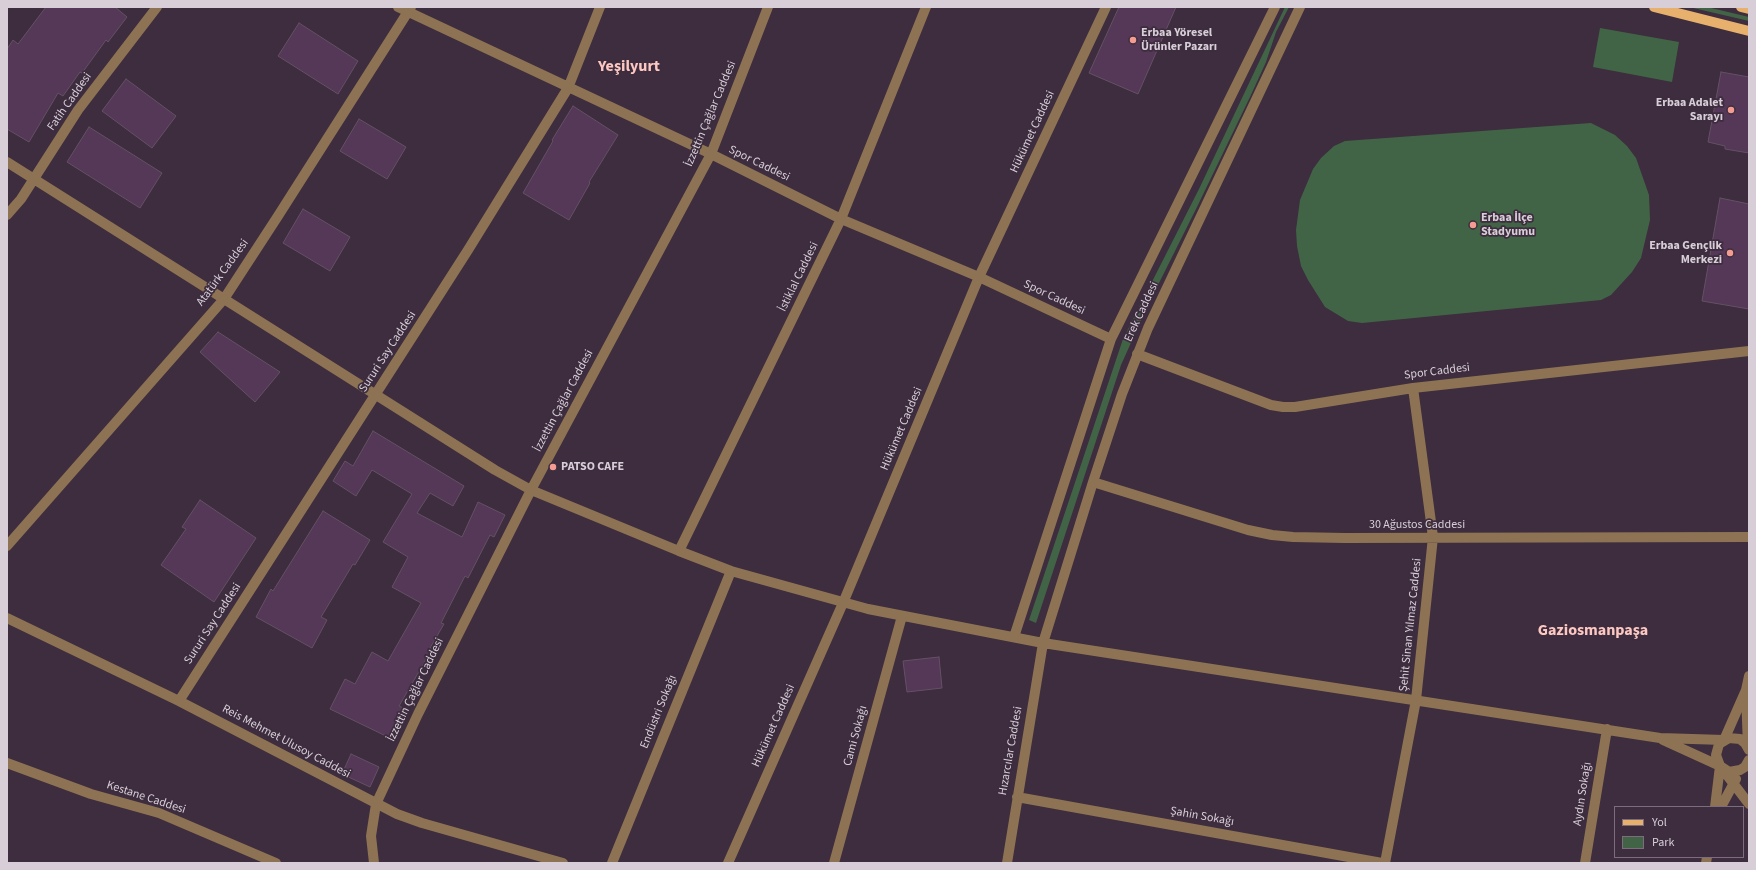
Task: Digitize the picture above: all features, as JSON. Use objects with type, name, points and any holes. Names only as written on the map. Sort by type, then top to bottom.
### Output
[{"type":"main road","points":[[1654,7],[1749,31]]},
{"type":"main road","points":[[1741,7],[1749,9]]},
{"type":"street","name":"Fatih Caddesi","points":[[7,214],[21,199],[34,180],[78,110],[157,7]]},
{"type":"street","name":"Spor Caddesi","points":[[398,7],[410,10],[568,88],[711,154],[842,219],[979,277],[1112,339]]},
{"type":"street","name":"Sururi Say Caddesi","points":[[179,701],[468,250],[568,88],[600,7]]},
{"type":"street","name":"İzzettin Çağlar Caddesi","points":[[374,863],[371,836],[376,804],[418,714],[531,490],[711,154],[768,7]]},
{"type":"street","name":"İstiklal Caddesi","points":[[679,551],[842,219],[926,7]]},
{"type":"street","name":"Hükümet Caddesi","points":[[728,863],[843,603],[979,277],[1106,7]]},
{"type":"street","name":"Erek Caddesi","points":[[1014,637],[1112,339],[1275,7]]},
{"type":"street","name":"Erek Caddesi","points":[[1043,643],[1093,482],[1137,354],[1300,7]]},
{"type":"street","name":"Atatürk Caddesi","points":[[7,546],[224,299],[410,10]]},
{"type":"street","points":[[7,162],[375,395],[531,490],[731,571],[843,603],[1043,643],[1660,738],[1724,740],[1735,738],[1740,739],[1749,748]]},
{"type":"street","name":"Spor Caddesi","points":[[1137,354],[1271,405],[1283,407],[1413,388],[1749,351]]},
{"type":"street","name":"Şehit Sinan Yılmaz Caddesi","points":[[1385,863],[1416,700],[1433,537],[1413,388]]},
{"type":"street","name":"30 Ağustos Caddesi","points":[[1093,482],[1218,522],[1272,535],[1345,538],[1749,537]]},
{"type":"street","name":"Endüstri Sokağı","points":[[612,863],[731,571]]},
{"type":"street","name":"Cami Sokağı","points":[[834,863],[902,616]]},
{"type":"street","name":"Reis Mehmet Ulusoy Caddesi","points":[[7,618],[179,701],[376,804],[422,823],[563,863]]},
{"type":"street","name":"Hızarcılar Caddesi","points":[[1007,863],[1043,643]]},
{"type":"street","points":[[1749,676],[1746,690],[1716,755],[1720,766],[1749,804]]},
{"type":"street","points":[[1746,690],[1749,748]]},
{"type":"street","name":"Aydın Sokağı","points":[[1585,863],[1607,729]]},
{"type":"street","points":[[1660,738],[1720,766],[1729,772],[1740,770],[1745,767],[1749,760]]},
{"type":"street","name":"Kestane Caddesi","points":[[7,763],[91,794],[159,813],[276,863]]},
{"type":"street","points":[[1715,806],[1720,766]]},
{"type":"street","points":[[1722,806],[1740,770]]},
{"type":"street","name":"Şahin Sokağı","points":[[1017,797],[1382,863]]},
{"type":"green space","points":[[1285,7],[1289,7],[1276,32],[1266,62],[1250,97],[1148,305],[1121,365],[1036,623],[1029,620],[1123,339],[1199,189]]},
{"type":"green space","points":[[1689,7],[1707,7],[1749,17],[1749,21]]},
{"type":"green space","points":[[1600,28],[1679,42],[1672,82],[1593,67]]},
{"type":"green space","name":"Erbaa İlçe Stadyumu","points":[[1591,123],[1615,135],[1627,146],[1636,158],[1649,195],[1650,220],[1641,258],[1632,272],[1611,295],[1601,300],[1362,323],[1348,321],[1325,307],[1308,280],[1301,266],[1297,246],[1296,230],[1300,200],[1313,169],[1321,158],[1334,146],[1345,141]]},
{"type":"building","points":[[46,7],[115,7],[127,17],[108,42],[106,40],[82,73],[80,72],[63,96],[58,93],[29,142],[7,129],[7,49],[13,40],[18,44]]},
{"type":"building","name":"Erbaa Yöresel Ürünler Pazarı","points":[[1119,7],[1176,7],[1138,94],[1089,73]]},
{"type":"building","points":[[299,23],[358,61],[338,94],[278,56]]},
{"type":"building","name":"Erbaa Adalet Sarayı","points":[[1721,72],[1749,77],[1749,153],[1725,149],[1725,146],[1708,142]]},
{"type":"building","points":[[126,79],[176,116],[152,148],[102,111]]},
{"type":"building","points":[[573,106],[618,135],[589,182],[590,183],[569,220],[523,193],[553,141],[552,140]]},
{"type":"building","points":[[359,119],[406,147],[387,179],[340,151]]},
{"type":"building","points":[[89,127],[162,173],[140,208],[67,162]]},
{"type":"building","name":"Erbaa Gençlik Merkezi","points":[[1720,198],[1749,204],[1749,309],[1702,301]]},
{"type":"building","points":[[303,209],[350,237],[330,271],[283,243]]},
{"type":"building","points":[[218,332],[280,372],[255,402],[200,352]]},
{"type":"building","points":[[373,431],[464,486],[453,506],[430,493],[417,513],[462,537],[478,502],[505,515],[494,537],[490,535],[468,578],[465,576],[441,623],[444,624],[430,648],[432,649],[399,706],[403,708],[388,737],[330,709],[345,679],[355,684],[372,652],[388,661],[421,603],[392,587],[408,557],[383,542],[412,494],[372,470],[356,496],[333,481],[345,461],[353,466]]},
{"type":"building","points":[[200,500],[256,538],[214,602],[161,565],[186,529],[182,527]]},
{"type":"building","points":[[323,511],[370,540],[355,565],[353,564],[321,617],[327,620],[312,648],[256,617],[271,589],[273,591]]},
{"type":"building","points":[[939,657],[942,688],[907,692],[903,661]]},
{"type":"building","points":[[351,754],[379,767],[370,787],[342,774]]},
{"type":"place","name":"Erbaa Yöresel Ürünler Pazarı","points":[[1133,40]]},
{"type":"place","name":"Erbaa Adalet Sarayı","points":[[1731,110]]},
{"type":"place","name":"Erbaa İlçe Stadyumu","points":[[1473,225]]},
{"type":"place","name":"Erbaa Gençlik Merkezi","points":[[1730,253]]},
{"type":"place","name":"PATSO CAFE","points":[[553,467]]},
{"type":"district","name":"Yeşilyurt","points":[[629,67]]},
{"type":"district","name":"Gaziosmanpaşa","points":[[1593,631]]}]
